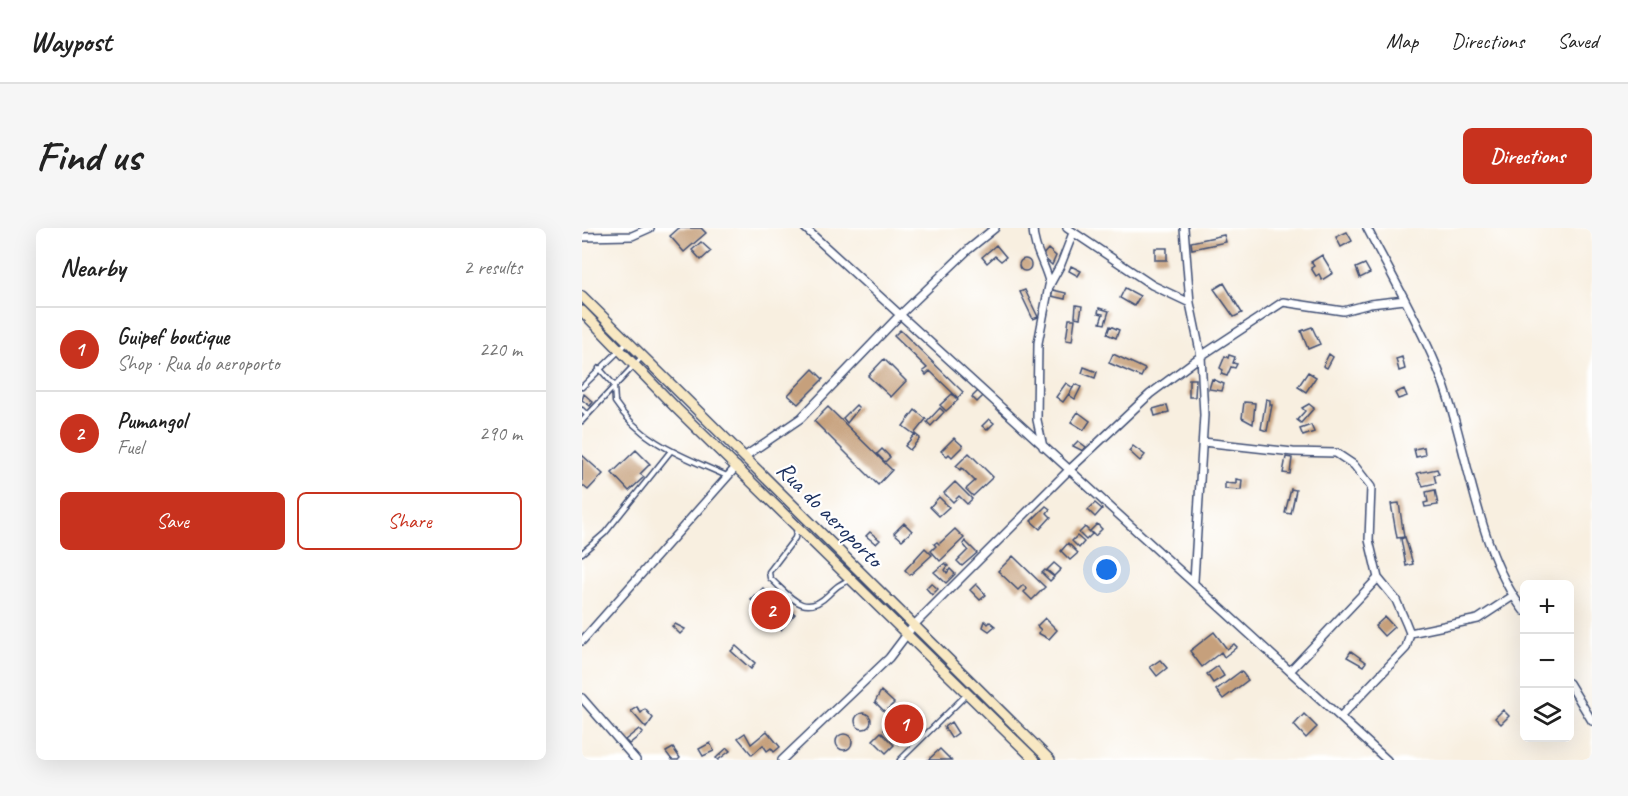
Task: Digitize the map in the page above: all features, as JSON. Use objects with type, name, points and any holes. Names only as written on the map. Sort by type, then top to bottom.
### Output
[{"type":"main road","name":"Rua do aeroporto","points":[[582,296],[1050,760]]},
{"type":"main road","name":"Rua do aeroporto","points":[[582,311],[1035,760]]},
{"type":"street","points":[[582,237],[632,236],[650,228]]},
{"type":"street","points":[[805,228],[1068,471],[1194,581],[1387,760]]},
{"type":"street","points":[[744,456],[801,418],[900,315],[969,249],[995,228]]},
{"type":"street","points":[[1033,228],[1037,252],[1047,272],[1050,285]]},
{"type":"street","points":[[1184,228],[1190,303],[1201,356],[1203,442],[1194,581]]},
{"type":"street","points":[[1367,228],[1437,367],[1492,549],[1513,596],[1520,605]]},
{"type":"street","points":[[1043,447],[1037,420],[1038,343],[1050,285],[1061,264],[1070,230],[1152,285],[1190,303]]},
{"type":"street","points":[[782,760],[888,658],[915,625],[1068,471],[1150,394],[1201,356],[1283,302],[1343,311],[1370,304],[1405,300]]},
{"type":"street","points":[[1203,442],[1343,455],[1371,487],[1368,534],[1378,578],[1396,600],[1410,633],[1406,648],[1340,717]]},
{"type":"street","points":[[582,641],[737,466]]},
{"type":"street","points":[[1290,671],[1378,578]]},
{"type":"street","points":[[1410,633],[1478,619],[1513,596]]},
{"type":"street","points":[[1572,688],[1592,722]]},
{"type":"street","points":[[582,698],[636,760]]},
{"type":"lane","points":[[582,387],[628,342]]},
{"type":"lane","points":[[582,421],[643,356]]},
{"type":"lane","points":[[599,368],[614,385],[615,402],[640,430],[670,452],[727,476]]},
{"type":"lane","points":[[582,410],[587,415]]},
{"type":"lane","points":[[582,553],[605,532],[670,452]]},
{"type":"lane","points":[[797,524],[795,538],[772,566],[769,572],[770,578],[801,605],[808,607],[820,603],[837,586],[853,580]]},
{"type":"lane","points":[[900,760],[967,693]]},
{"type":"building","points":[[679,228],[701,228],[706,233],[684,252],[670,236]]},
{"type":"building","points":[[1347,232],[1352,241],[1341,247],[1336,237]]},
{"type":"building","points":[[1224,235],[1226,242],[1192,249],[1191,242]]},
{"type":"building","points":[[701,242],[711,251],[701,260],[692,250]]},
{"type":"building","points":[[996,245],[1006,257],[1001,261],[995,256],[987,263],[982,257]]},
{"type":"building","points":[[1155,248],[1167,248],[1167,260],[1155,260]]},
{"type":"building","points":[[1048,249],[1056,256],[1052,265],[1042,256]]},
{"type":"building","points":[[1322,255],[1333,273],[1322,280],[1319,274],[1316,276],[1311,268],[1314,266],[1311,262]]},
{"type":"building","points":[[1027,259],[1031,265],[1027,271],[1023,271],[1019,263]]},
{"type":"building","points":[[1365,264],[1370,273],[1360,278],[1356,268]]},
{"type":"building","points":[[1071,266],[1081,271],[1078,276],[1069,271]]},
{"type":"building","points":[[1224,283],[1242,313],[1234,317],[1214,289]]},
{"type":"building","points":[[1125,288],[1140,296],[1134,306],[1120,298]]},
{"type":"building","points":[[1025,290],[1038,317],[1033,319],[1020,292]]},
{"type":"building","points":[[1053,290],[1066,293],[1065,299],[1051,296]]},
{"type":"building","points":[[1076,305],[1082,306],[1080,318],[1075,317]]},
{"type":"building","points":[[1099,308],[1109,311],[1105,324],[1100,323],[1103,314],[1098,313]]},
{"type":"building","points":[[1069,319],[1075,319],[1072,341],[1066,340]]},
{"type":"building","points":[[1110,326],[1119,330],[1116,338],[1107,334]]},
{"type":"building","points":[[1312,327],[1320,344],[1308,349],[1301,331]]},
{"type":"building","points":[[900,330],[963,392],[958,398],[930,371],[926,375],[923,371],[927,368],[894,336]]},
{"type":"building","points":[[1113,354],[1145,369],[1141,377],[1109,363]]},
{"type":"building","points":[[1329,354],[1333,357],[1327,368],[1323,366]]},
{"type":"building","points":[[1229,355],[1235,357],[1233,363],[1237,364],[1235,368],[1231,367],[1227,376],[1221,374],[1223,370],[1220,368],[1225,356],[1228,358]]},
{"type":"building","points":[[1402,357],[1405,369],[1399,371],[1396,359]]},
{"type":"building","points":[[884,359],[906,381],[891,397],[868,376]]},
{"type":"building","points":[[1084,367],[1097,372],[1095,378],[1082,373]]},
{"type":"building","points":[[813,369],[823,379],[798,404],[788,395]]},
{"type":"building","points":[[1308,372],[1316,377],[1306,392],[1298,387]]},
{"type":"building","points":[[1189,379],[1196,379],[1195,397],[1189,397]]},
{"type":"building","points":[[1212,379],[1224,384],[1222,391],[1209,389]]},
{"type":"building","points":[[1066,383],[1073,388],[1063,402],[1056,397]]},
{"type":"building","points":[[1075,384],[1081,387],[1075,399],[1069,395]]},
{"type":"building","points":[[1404,389],[1407,396],[1398,399],[1395,393]]},
{"type":"building","points":[[978,391],[983,396],[977,402],[972,397]]},
{"type":"building","points":[[584,394],[593,402],[590,406],[582,400]]},
{"type":"building","points":[[952,394],[958,400],[946,411],[940,405]]},
{"type":"building","points":[[1266,399],[1270,400],[1270,405],[1272,405],[1267,431],[1261,429]]},
{"type":"building","points":[[1244,402],[1255,403],[1253,424],[1242,418]]},
{"type":"building","points":[[1309,404],[1314,408],[1301,423],[1297,420],[1305,411],[1302,408]]},
{"type":"building","points":[[856,405],[859,408],[847,423],[843,418]]},
{"type":"building","points":[[1167,405],[1169,412],[1155,416],[1153,409]]},
{"type":"building","points":[[828,407],[892,470],[878,485],[814,421]]},
{"type":"building","points":[[940,408],[944,412],[931,426],[927,422]]},
{"type":"building","points":[[915,410],[926,419],[914,434],[903,426]]},
{"type":"building","points":[[1078,412],[1090,421],[1084,430],[1071,422]]},
{"type":"building","points":[[989,419],[994,423],[987,430],[982,426]]},
{"type":"building","points":[[1311,425],[1314,432],[1303,436],[1300,429]]},
{"type":"building","points":[[915,434],[920,438],[910,450],[905,446]]},
{"type":"building","points":[[954,438],[963,446],[952,457],[949,454],[947,456],[941,451]]},
{"type":"building","points":[[1078,441],[1086,447],[1083,451],[1073,446]]},
{"type":"building","points":[[1133,446],[1145,455],[1140,461],[1129,451]]},
{"type":"building","points":[[1424,447],[1425,455],[1416,457],[1414,449]]},
{"type":"building","points":[[882,449],[890,457],[885,462],[877,454]]},
{"type":"building","points":[[636,450],[650,464],[640,474],[644,477],[629,491],[612,473]]},
{"type":"building","points":[[969,453],[993,477],[973,496],[966,489],[975,481],[962,468],[960,470],[956,466]]},
{"type":"building","points":[[582,455],[603,474],[588,490],[582,485]]},
{"type":"building","points":[[1286,457],[1292,458],[1290,474],[1283,473]]},
{"type":"building","points":[[1437,469],[1439,474],[1434,475],[1436,483],[1423,486],[1417,473]]},
{"type":"building","points":[[1236,479],[1242,480],[1241,490],[1225,489],[1225,483],[1236,484]]},
{"type":"building","points":[[955,482],[972,499],[967,504],[959,496],[953,502],[944,493]]},
{"type":"building","points":[[1291,489],[1296,490],[1291,514],[1285,513]]},
{"type":"building","points":[[1435,490],[1438,505],[1425,507],[1424,503],[1428,502],[1426,492]]},
{"type":"building","points":[[939,497],[949,507],[939,516],[930,507]]},
{"type":"building","points":[[1095,503],[1102,509],[1095,517],[1088,510]]},
{"type":"building","points":[[1399,503],[1404,537],[1397,538],[1391,504]]},
{"type":"building","points":[[1046,506],[1050,509],[1047,513],[1051,517],[1040,529],[1031,521]]},
{"type":"building","points":[[904,523],[912,531],[902,540],[894,533]]},
{"type":"building","points":[[1097,524],[1102,529],[1095,536],[1090,531]]},
{"type":"building","points":[[1085,527],[1092,534],[1086,540],[1079,533]]},
{"type":"building","points":[[955,529],[964,538],[940,561],[931,551],[936,546],[934,544],[937,542],[939,544]]},
{"type":"building","points":[[870,532],[880,540],[876,544],[866,536]]},
{"type":"building","points":[[1077,536],[1084,542],[1079,548],[1072,541]]},
{"type":"building","points":[[1405,537],[1413,564],[1406,566],[1401,539]]},
{"type":"building","points":[[965,541],[977,553],[962,566],[957,561],[968,550],[963,544]]},
{"type":"building","points":[[1068,543],[1078,553],[1070,560],[1061,551]]},
{"type":"building","points":[[925,548],[932,555],[910,575],[905,570]]},
{"type":"building","points":[[1013,556],[1045,587],[1032,600],[1024,592],[1027,589],[1023,585],[1018,590],[998,571]]},
{"type":"building","points":[[945,563],[948,566],[945,570],[947,573],[950,569],[955,574],[946,583],[934,572]]},
{"type":"building","points":[[1054,563],[1061,569],[1054,576],[1047,570]]},
{"type":"building","points":[[1045,570],[1054,577],[1050,581],[1042,573]]},
{"type":"building","points":[[931,583],[938,589],[932,595],[926,588]]},
{"type":"building","points":[[976,584],[986,595],[980,600],[970,590]]},
{"type":"building","points":[[763,588],[771,595],[760,608],[751,600]]},
{"type":"building","points":[[785,605],[795,614],[781,630],[771,621]]},
{"type":"building","points":[[1385,617],[1394,627],[1384,636],[1375,626]]},
{"type":"building","points":[[1045,618],[1057,630],[1049,639],[1038,633],[1041,630],[1037,626]]},
{"type":"building","points":[[985,621],[995,626],[989,631],[983,627]]},
{"type":"building","points":[[675,624],[685,629],[680,634],[672,626]]},
{"type":"building","points":[[1214,632],[1227,649],[1234,644],[1237,647],[1224,657],[1221,652],[1202,667],[1190,651]]},
{"type":"building","points":[[736,646],[755,663],[751,669],[731,651]]},
{"type":"building","points":[[1351,651],[1366,662],[1363,666],[1347,657]]},
{"type":"building","points":[[1160,660],[1167,668],[1157,676],[1150,667]]},
{"type":"building","points":[[1218,666],[1224,676],[1213,683],[1207,674]]},
{"type":"building","points":[[1241,671],[1248,680],[1223,699],[1216,690]]},
{"type":"building","points":[[881,691],[894,703],[885,712],[875,702]]},
{"type":"building","points":[[637,707],[641,713],[645,709],[653,718],[646,728],[631,711]]},
{"type":"building","points":[[1503,710],[1509,716],[1501,724],[1495,718]]},
{"type":"building","points":[[860,713],[866,713],[871,721],[869,727],[860,729],[855,724],[855,718]]},
{"type":"building","points":[[902,713],[916,727],[898,744],[884,730]]},
{"type":"building","points":[[1304,714],[1317,727],[1306,738],[1294,725]]},
{"type":"building","points":[[951,722],[958,733],[951,738],[944,727]]},
{"type":"building","points":[[639,729],[643,733],[629,744],[625,740]]},
{"type":"building","points":[[767,731],[780,747],[774,752],[771,748],[767,751],[763,745],[752,755],[738,738],[745,733],[751,744]]},
{"type":"building","points":[[881,732],[894,745],[886,753],[873,740]]},
{"type":"building","points":[[841,734],[847,734],[852,742],[850,748],[841,750],[836,745],[836,739]]},
{"type":"building","points":[[710,743],[714,751],[703,756],[699,749]]},
{"type":"building","points":[[673,748],[680,758],[678,760],[672,760],[666,752]]},
{"type":"building","points":[[727,748],[730,751],[718,760],[716,758]]},
{"type":"building","points":[[940,749],[951,760],[928,760]]},
{"type":"place","name":"Pumangol","points":[[771,610]]},
{"type":"place","name":"Guipef boutique","points":[[904,724]]}]
